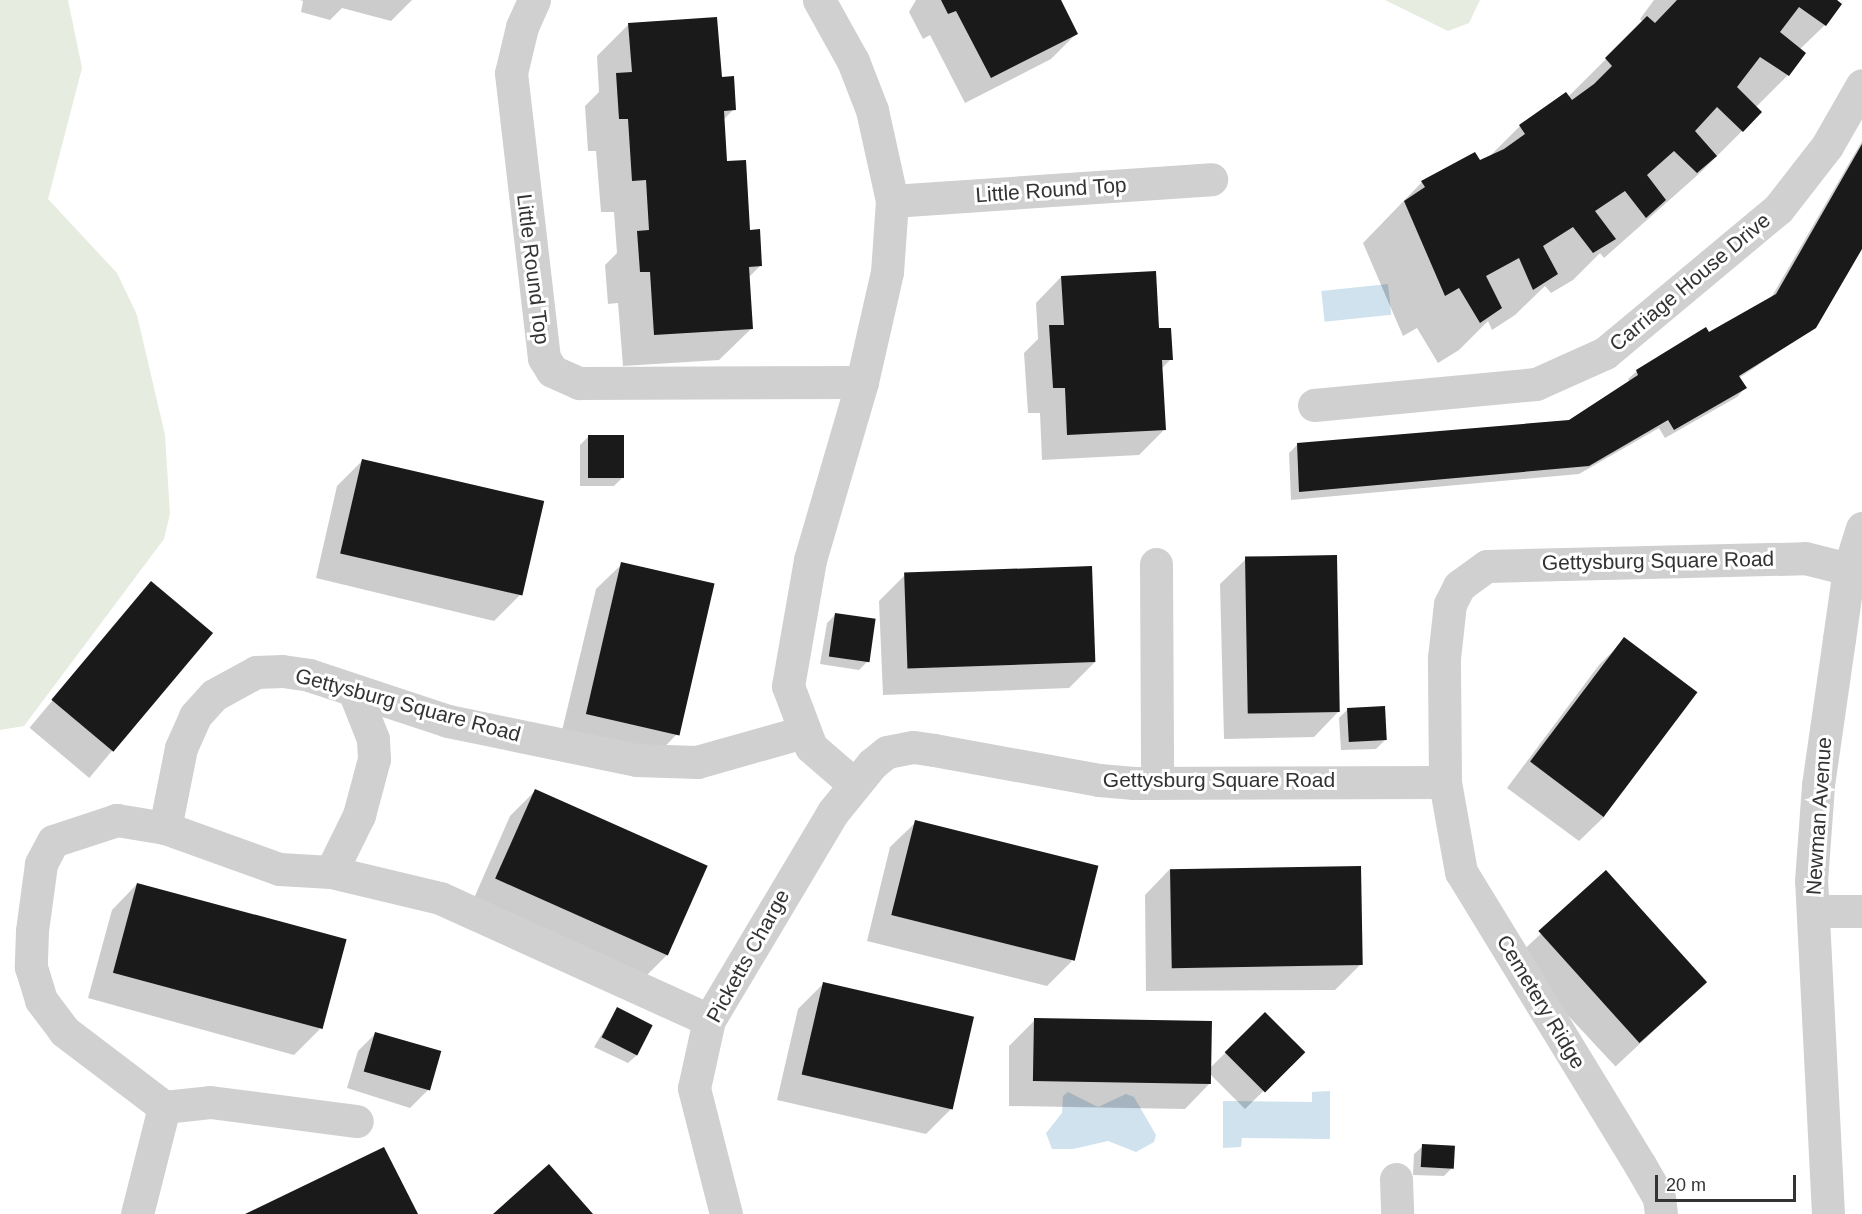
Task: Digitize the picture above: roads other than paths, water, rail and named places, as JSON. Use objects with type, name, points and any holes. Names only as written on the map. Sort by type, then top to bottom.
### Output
[{"type":"street","name":"Little Round Top","points":[[534,0],[522,27],[511,73],[544,358],[552,371],[579,383],[862,382]]},
{"type":"street","points":[[819,0],[853,61],[872,111],[892,201],[887,272],[862,382],[810,560],[788,686],[803,732],[811,747],[855,785]]},
{"type":"street","name":"Carriage House Drive","points":[[1314,405],[1536,384],[1605,353],[1778,209],[1827,146],[1862,85]]},
{"type":"street","name":"Little Round Top","points":[[892,201],[1211,179]]},
{"type":"street","name":"Newman Avenue","points":[[1828,1214],[1810,881],[1818,785],[1849,569],[1862,528]]},
{"type":"street","name":"Gettysburg Square Road","points":[[855,785],[887,752],[913,747],[1098,780],[1157,783],[1263,780],[1445,782],[1446,621],[1459,586],[1487,566],[1804,558],[1849,569]]},
{"type":"street","points":[[1156,564],[1157,783]]},
{"type":"street","name":"Gettysburg Square Road","points":[[165,828],[181,748],[195,716],[214,695],[255,672],[282,671],[309,675],[448,721],[636,760],[697,762],[803,732]]},
{"type":"street","points":[[331,872],[359,815],[374,759],[373,739],[354,691]]},
{"type":"street","name":"Cemetery Ridge","points":[[1445,782],[1461,872],[1640,1165],[1659,1198],[1661,1214]]},
{"type":"street","name":"Picketts Charge","points":[[726,1214],[694,1088],[709,1020],[833,812],[855,785]]},
{"type":"street","points":[[357,1121],[210,1102],[164,1107],[64,1031],[41,1000],[31,967],[41,864],[53,841],[117,820],[165,828],[279,869],[331,872],[440,898],[709,1020]]},
{"type":"street","points":[[1813,910],[1862,911]]},
{"type":"street","points":[[137,1214],[164,1107]]},
{"type":"street","points":[[1396,1179],[1397,1214]]},
{"type":"water","points":[[1388,284],[1391,315],[1325,322],[1321,291]]},
{"type":"water","points":[[1330,1091],[1330,1139],[1242,1138],[1241,1147],[1223,1148],[1223,1101],[1312,1102],[1312,1092]]},
{"type":"water","points":[[1068,1092],[1098,1107],[1126,1094],[1134,1097],[1156,1135],[1154,1142],[1136,1152],[1108,1141],[1073,1149],[1052,1149],[1046,1133],[1062,1113],[1063,1096]]}]
